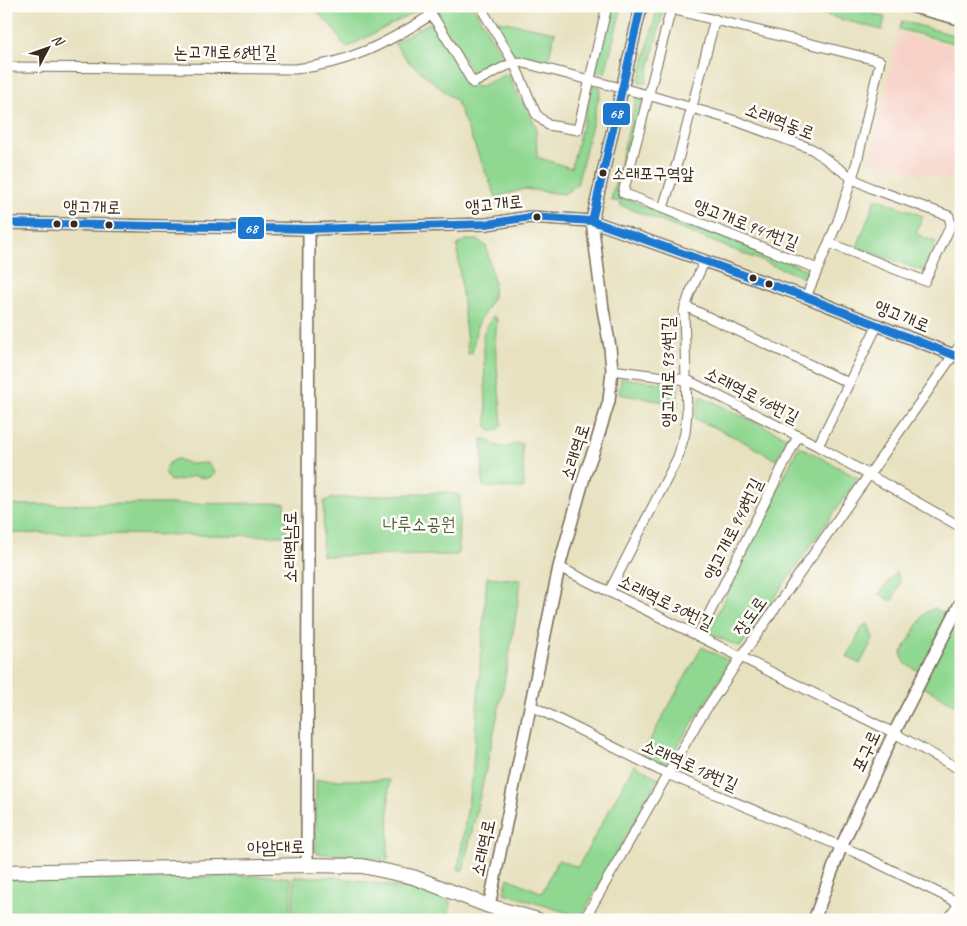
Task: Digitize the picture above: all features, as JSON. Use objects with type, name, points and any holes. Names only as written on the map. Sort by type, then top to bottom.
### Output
[{"type":"main road","points":[[912,6],[961,18]]},
{"type":"main road","name":"아암대로","points":[[6,872],[307,865],[362,866],[414,877],[488,906],[538,920]]},
{"type":"main road","points":[[951,920],[961,904]]},
{"type":"street","points":[[426,6],[473,83],[514,63]]},
{"type":"street","points":[[484,13],[514,63],[536,114],[548,125],[578,130],[607,6]]},
{"type":"street","name":"소래역로","points":[[488,906],[559,567],[585,474],[596,447],[609,401],[612,370],[610,347],[602,309],[592,220],[641,6]]},
{"type":"street","points":[[715,20],[678,160],[663,208],[623,193],[671,9],[880,61],[852,178],[838,221],[806,297]]},
{"type":"street","name":"논고개로68번길","points":[[6,67],[295,69],[342,60],[368,50],[392,39],[432,15]]},
{"type":"street","name":"소래역동로","points":[[514,63],[520,62],[589,79],[736,121],[812,149],[852,178]]},
{"type":"street","points":[[829,243],[925,281],[951,225],[949,216],[871,188],[852,178]]},
{"type":"street","name":"앵고개로941번길","points":[[663,208],[818,269]]},
{"type":"street","name":"앵고개로","points":[[6,223],[309,228],[487,224],[530,217],[592,220],[878,324],[957,357]]},
{"type":"street","name":"소래역남로","points":[[307,865],[309,228]]},
{"type":"street","name":"앵고개로934번길","points":[[609,592],[678,457],[685,433],[687,380],[684,338],[685,306],[705,260]]},
{"type":"street","points":[[685,306],[849,383]]},
{"type":"street","points":[[818,446],[878,324]]},
{"type":"street","name":"장도로","points":[[584,920],[697,723],[869,474],[957,357],[961,344]]},
{"type":"street","name":"소래역로46번길","points":[[612,370],[687,380],[818,446],[961,527]]},
{"type":"street","name":"앵고개로948번길","points":[[698,636],[798,436]]},
{"type":"street","name":"소래역로30번길","points":[[559,567],[894,733],[961,770]]},
{"type":"street","name":"포구로","points":[[814,920],[841,847],[894,733],[961,602]]},
{"type":"street","name":"소래역로18번길","points":[[530,705],[667,774],[841,847],[961,904]]},
{"type":"shaded area","points":[[898,33],[961,48],[961,183],[870,161]]},
{"type":"green space","points":[[312,6],[422,6],[423,8],[346,48],[333,28]]},
{"type":"green space","points":[[432,6],[473,6],[505,61],[475,76]]},
{"type":"green space","points":[[611,6],[622,6],[605,73],[594,71]]},
{"type":"green space","points":[[658,6],[664,6],[646,83],[639,82]]},
{"type":"green space","points":[[791,6],[844,6],[885,17],[882,30]]},
{"type":"green space","points":[[494,20],[555,32],[547,65],[515,57]]},
{"type":"green space","points":[[902,21],[961,37],[961,45],[899,29]]},
{"type":"green space","points":[[431,22],[477,88],[507,74],[536,126],[537,157],[571,168],[593,85],[601,88],[577,185],[564,194],[524,189],[496,197],[456,101],[408,61],[394,43]]},
{"type":"green space","points":[[637,96],[643,98],[618,202],[611,200]]},
{"type":"green space","points":[[621,197],[808,270],[805,278],[620,205]]},
{"type":"green space","points":[[876,198],[923,216],[916,234],[936,242],[923,271],[857,247]]},
{"type":"green space","points":[[465,240],[478,240],[486,246],[494,282],[493,297],[477,326],[472,353],[468,354],[457,245]]},
{"type":"green space","points":[[493,316],[497,319],[495,342],[502,424],[499,429],[493,431],[487,427],[483,334]]},
{"type":"green space","points":[[621,378],[679,385],[677,407],[664,402],[619,394]]},
{"type":"green space","points":[[700,396],[788,438],[776,460],[739,439],[695,419]]},
{"type":"green space","points":[[482,439],[503,447],[522,444],[524,488],[483,487]]},
{"type":"green space","points":[[799,446],[858,478],[740,647],[708,633]]},
{"type":"green space","points":[[179,459],[190,464],[208,463],[214,471],[214,475],[206,478],[193,476],[170,481],[165,473],[166,466],[173,460]]},
{"type":"green space","name":"나루소공원","points":[[446,492],[460,495],[458,555],[322,556],[324,501],[334,498]]},
{"type":"green space","points":[[285,503],[286,536],[6,533],[6,505]]},
{"type":"green space","points":[[896,572],[900,583],[892,601],[879,594]]},
{"type":"green space","points":[[487,577],[521,580],[510,653],[488,762],[463,870],[458,870],[472,777]]},
{"type":"green space","points":[[934,608],[953,617],[949,626],[961,632],[961,708],[918,684],[924,674],[906,664],[901,654],[924,614]]},
{"type":"green space","points":[[868,624],[873,639],[860,664],[847,657],[863,626]]},
{"type":"green space","points":[[702,647],[731,662],[665,766],[642,754]]},
{"type":"green space","points":[[634,765],[659,778],[581,917],[504,893],[508,878],[542,893],[558,860],[578,867]]},
{"type":"green space","points":[[316,780],[389,780],[388,860],[316,853]]},
{"type":"green space","points":[[271,876],[291,878],[290,920],[6,920],[6,880]]},
{"type":"green space","points":[[294,877],[334,877],[420,890],[451,902],[448,920],[292,920]]},
{"type":"transit line","name":"68","points":[[592,221],[641,6]]},
{"type":"transit line","name":"68","points":[[6,223],[309,229],[487,224],[530,217],[592,221],[806,297],[961,358]]},
{"type":"place","name":"소래포구역앞","points":[[603,173]]}]
